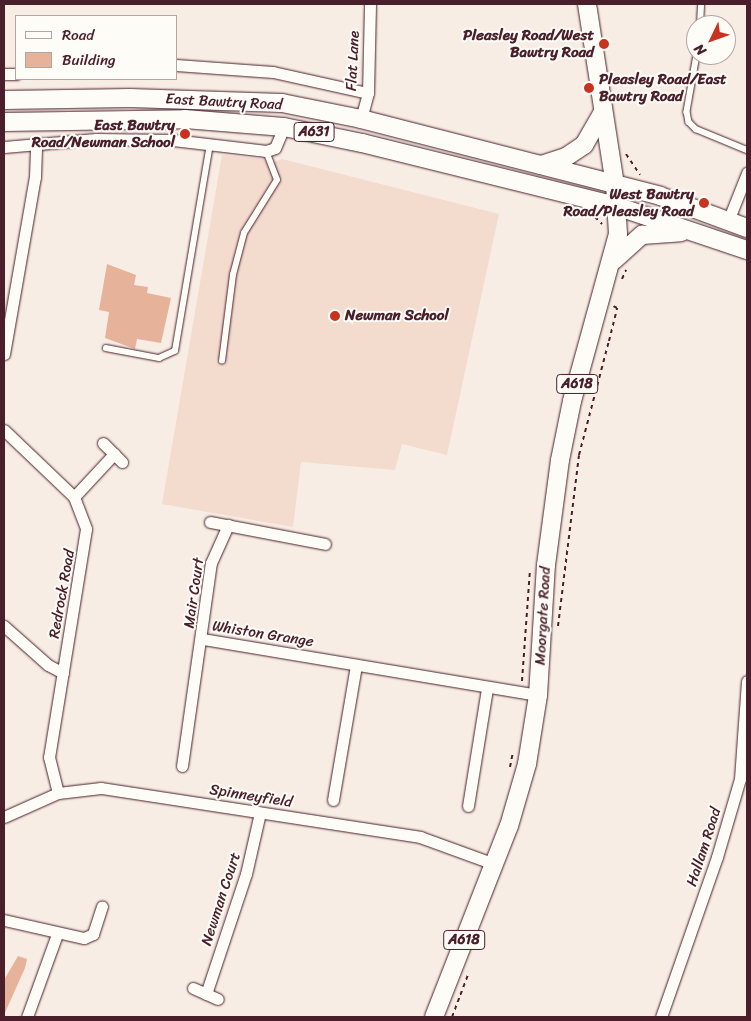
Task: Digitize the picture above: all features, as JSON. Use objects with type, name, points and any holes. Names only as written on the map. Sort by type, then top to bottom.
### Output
[{"type":"main road","name":"A618","points":[[587,4],[602,114],[615,185],[616,206]]},
{"type":"main road","name":"East Bawtry Road","points":[[4,100],[236,100],[282,104],[361,119],[615,185]]},
{"type":"main road","points":[[541,165],[573,154],[584,145],[602,114]]},
{"type":"main road","name":"East Bawtry Road","points":[[4,122],[185,119],[284,127],[362,142],[616,206]]},
{"type":"main road","name":"A631","points":[[615,185],[747,228]]},
{"type":"main road","name":"A631","points":[[616,206],[747,250]]},
{"type":"main road","name":"Moorgate Road","points":[[434,1017],[494,864],[520,788],[560,460],[572,401],[621,260],[616,206]]},
{"type":"main road","points":[[621,260],[642,235],[697,233]]},
{"type":"street","name":"Flat Lane","points":[[361,119],[368,93],[370,4]]},
{"type":"street","name":"East Bawtry Road","points":[[178,65],[273,72],[368,93]]},
{"type":"street","name":"East Bawtry Road","points":[[266,151],[275,148],[284,127]]},
{"type":"street","points":[[4,147],[36,142],[173,140],[266,151]]},
{"type":"street","points":[[4,354],[9,299],[35,177],[36,142]]},
{"type":"street","points":[[728,221],[747,173]]},
{"type":"street","name":"Redrock Road","points":[[4,430],[74,497],[82,513],[86,545],[49,757],[58,793]]},
{"type":"street","points":[[74,497],[118,458],[103,443]]},
{"type":"street","points":[[210,522],[324,544]]},
{"type":"street","name":"Mair Court","points":[[203,639],[211,563],[228,525]]},
{"type":"street","points":[[4,626],[48,665],[63,673]]},
{"type":"street","name":"Whiston Grange","points":[[182,766],[203,639],[530,694]]},
{"type":"street","points":[[334,800],[356,665]]},
{"type":"street","name":"Hallam Road","points":[[661,1017],[718,857],[740,779],[747,681]]},
{"type":"street","points":[[468,806],[487,688]]},
{"type":"street","name":"Spinneyfield","points":[[4,817],[58,793],[109,789],[420,837],[494,864]]},
{"type":"street","name":"Newman Court","points":[[206,994],[246,874],[260,813]]},
{"type":"street","points":[[4,920],[57,934],[90,937],[102,906]]},
{"type":"street","points":[[27,1017],[57,934]]},
{"type":"street","points":[[192,988],[218,999]]},
{"type":"lane","points":[[695,65],[687,112],[690,122],[696,129],[747,150]]},
{"type":"lane","points":[[106,348],[159,358],[175,351],[210,145]]},
{"type":"lane","points":[[222,361],[228,308],[244,233],[277,180],[266,151]]},
{"type":"path","points":[[592,215],[603,226],[618,227]]},
{"type":"path","points":[[618,288],[621,260]]},
{"type":"path","points":[[530,566],[530,694]]},
{"type":"path","points":[[508,772],[514,747]]},
{"type":"shaded area","name":"Newman School","points":[[222,155],[264,159],[268,164],[282,159],[499,214],[447,455],[402,444],[395,470],[301,462],[293,527],[162,504]]},
{"type":"building","points":[[107,264],[136,275],[134,285],[148,287],[147,293],[171,298],[161,343],[137,339],[135,349],[105,338],[109,312],[99,310]]},
{"type":"building","points":[[18,956],[27,959],[25,968],[4,1015],[4,980]]},
{"type":"place","name":"Pleasley Road/West Bawtry Road","points":[[604,44]]},
{"type":"place","name":"Pleasley Road/East Bawtry Road","points":[[589,88]]},
{"type":"place","name":"East Bawtry Road/Newman School","points":[[185,134]]},
{"type":"place","name":"West Bawtry Road/Pleasley Road","points":[[704,203]]},
{"type":"place","name":"Newman School","points":[[335,316]]}]
